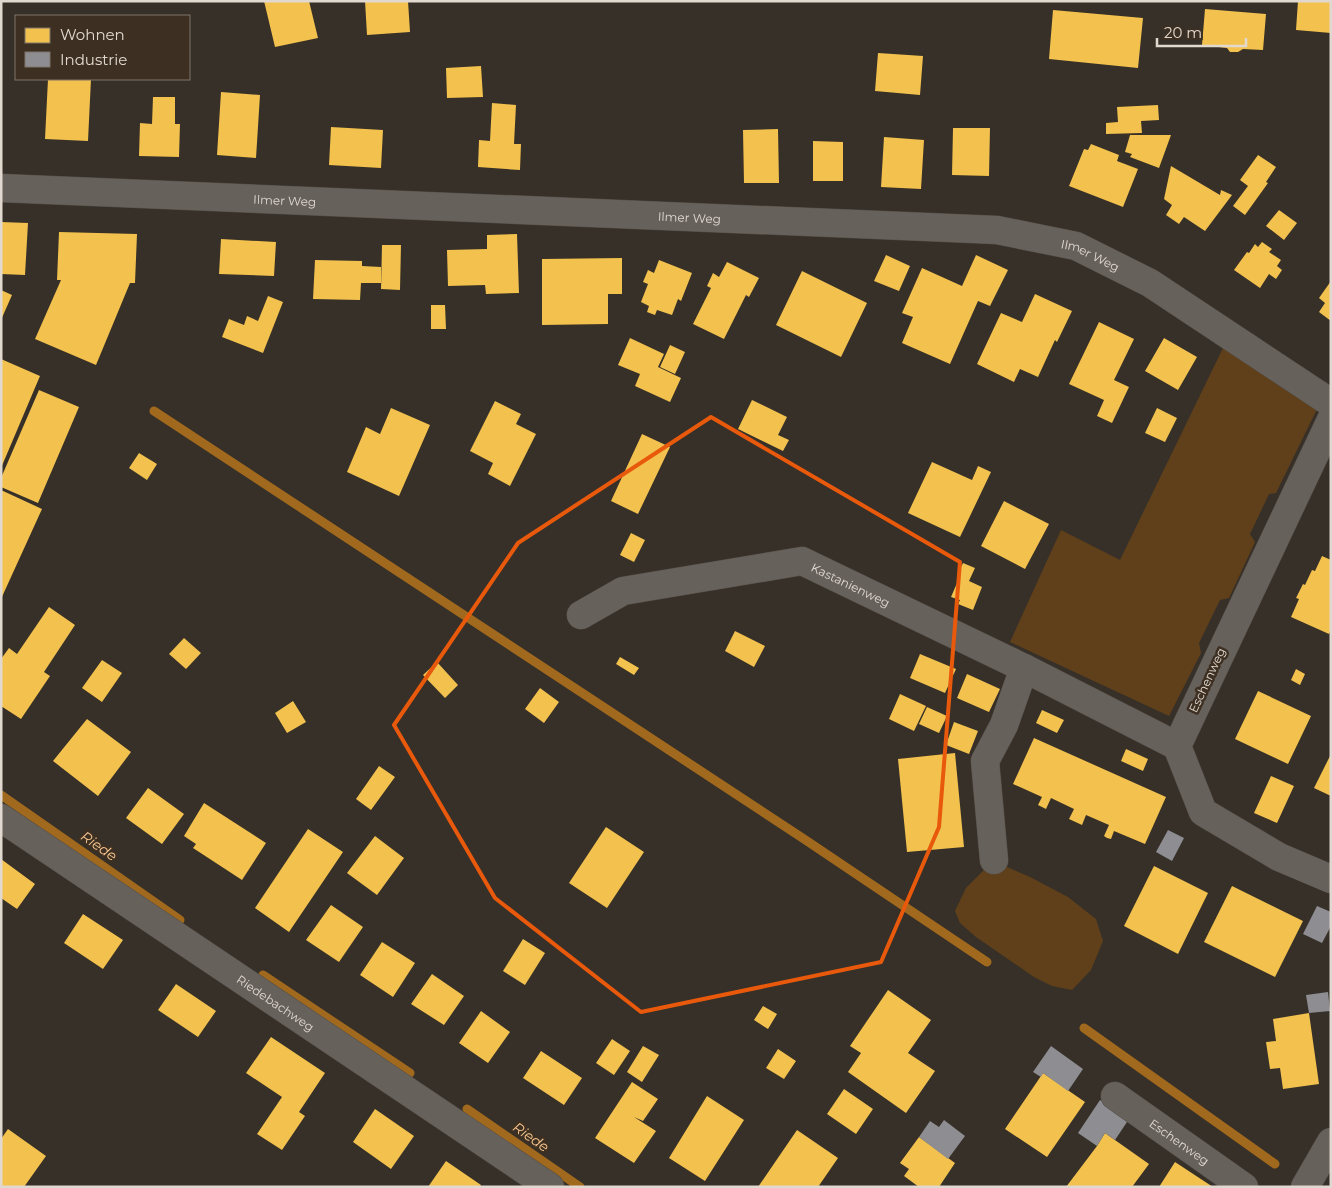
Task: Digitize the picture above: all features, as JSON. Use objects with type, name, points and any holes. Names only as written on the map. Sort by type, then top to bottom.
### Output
[{"type":"street","name":"Ilmer Weg","points":[[1,188],[997,230],[1076,246],[1150,283],[1331,403]]},
{"type":"street","name":"Eschenweg","points":[[1177,746],[1331,420]]},
{"type":"street","name":"Kastanienweg","points":[[581,615],[623,591],[802,561],[1024,668],[1177,746]]},
{"type":"street","points":[[994,860],[985,761],[1004,725],[1024,668]]},
{"type":"street","points":[[1177,746],[1203,812],[1279,857],[1331,879]]},
{"type":"street","name":"Riedebachweg","points":[[1,818],[550,1187]]},
{"type":"street","name":"Eschenweg","points":[[1115,1096],[1244,1187]]},
{"type":"street","points":[[1305,1187],[1331,1142]]},
{"type":"highlighted area","points":[[711,417],[960,562],[939,827],[881,962],[641,1012],[495,898],[394,725],[518,543]]},
{"type":"shaded area","points":[[1223,348],[1318,407],[1276,493],[1269,494],[1250,534],[1255,542],[1229,598],[1220,600],[1199,643],[1201,653],[1169,716],[1010,642],[1061,530],[1120,560]]},
{"type":"shaded area","points":[[1007,867],[1068,897],[1096,919],[1103,941],[1091,970],[1072,990],[1052,986],[1034,977],[976,937],[960,923],[955,911],[966,888],[985,869]]},
{"type":"building: Wohnen","points":[[264,1],[309,1],[318,38],[275,47]]},
{"type":"building: Wohnen","points":[[365,1],[408,1],[410,32],[367,35]]},
{"type":"building: Wohnen","points":[[1298,1],[1331,1],[1331,33],[1296,30]]},
{"type":"building: Wohnen","points":[[1205,9],[1266,14],[1263,50],[1243,49],[1238,52],[1230,52],[1227,48],[1202,45]]},
{"type":"building: Wohnen","points":[[1053,10],[1143,18],[1138,68],[1049,59]]},
{"type":"building: Wohnen","points":[[878,53],[923,56],[920,95],[875,91]]},
{"type":"building: Wohnen","points":[[481,66],[483,97],[447,98],[446,68]]},
{"type":"building: Wohnen","points":[[48,80],[91,80],[88,141],[45,139]]},
{"type":"building: Wohnen","points":[[221,92],[260,95],[256,158],[217,155]]},
{"type":"building: Wohnen","points":[[153,97],[175,97],[175,124],[180,124],[179,157],[139,156],[140,123],[152,124]]},
{"type":"building: Wohnen","points":[[492,103],[516,105],[514,144],[521,144],[520,170],[478,167],[479,140],[490,141]]},
{"type":"building: Wohnen","points":[[1158,105],[1159,120],[1141,121],[1142,133],[1106,134],[1106,123],[1118,122],[1117,107]]},
{"type":"building: Wohnen","points":[[331,127],[383,130],[381,168],[329,165]]},
{"type":"building: Wohnen","points":[[953,128],[990,128],[989,176],[952,175]]},
{"type":"building: Wohnen","points":[[778,129],[779,183],[744,183],[743,130]]},
{"type":"building: Wohnen","points":[[1130,135],[1171,135],[1159,168],[1130,157],[1132,154],[1125,152]]},
{"type":"building: Wohnen","points":[[884,137],[924,140],[921,189],[881,187]]},
{"type":"building: Wohnen","points":[[813,141],[843,142],[843,181],[813,181]]},
{"type":"building: Wohnen","points":[[1091,144],[1119,155],[1117,161],[1138,169],[1123,207],[1069,186],[1084,149],[1088,150]]},
{"type":"building: Wohnen","points":[[1258,155],[1276,167],[1266,182],[1268,183],[1245,215],[1233,206],[1248,186],[1240,180]]},
{"type":"building: Wohnen","points":[[1171,166],[1220,195],[1221,190],[1232,195],[1205,231],[1184,217],[1179,224],[1166,215],[1172,205],[1164,199]]},
{"type":"building: Wohnen","points":[[1279,210],[1297,223],[1284,240],[1266,226]]},
{"type":"building: Wohnen","points":[[1,222],[28,223],[25,275],[1,274]]},
{"type":"building: Wohnen","points":[[59,232],[137,234],[135,283],[130,283],[96,365],[35,339],[61,280],[57,280]]},
{"type":"building: Wohnen","points":[[517,234],[519,293],[486,294],[485,285],[448,286],[447,250],[487,249],[487,235]]},
{"type":"building: Wohnen","points":[[221,239],[276,242],[274,276],[219,274]]},
{"type":"building: Wohnen","points":[[1262,242],[1272,249],[1269,252],[1281,260],[1277,266],[1282,270],[1276,279],[1269,274],[1260,288],[1234,270],[1255,244],[1258,247]]},
{"type":"building: Wohnen","points":[[382,245],[401,245],[400,290],[381,289]]},
{"type":"building: Wohnen","points":[[886,255],[910,266],[899,291],[874,281]]},
{"type":"building: Wohnen","points":[[976,255],[1008,270],[990,306],[978,301],[950,364],[902,343],[913,317],[902,313],[922,268],[962,286]]},
{"type":"building: Wohnen","points":[[622,258],[622,294],[608,294],[608,324],[542,325],[542,259]]},
{"type":"building: Wohnen","points":[[315,260],[362,261],[362,266],[381,267],[381,283],[361,283],[360,300],[313,299]]},
{"type":"building: Wohnen","points":[[659,260],[692,273],[681,301],[678,299],[672,315],[657,310],[655,315],[647,312],[649,306],[641,302],[648,284],[643,282],[648,270],[654,273]]},
{"type":"building: Wohnen","points":[[727,262],[759,278],[749,297],[746,295],[724,339],[693,324],[711,288],[707,286],[713,273],[719,277]]},
{"type":"building: Wohnen","points":[[802,271],[867,303],[841,357],[776,325]]},
{"type":"building: Wohnen","points":[[1331,281],[1331,321],[1319,312],[1325,303],[1319,298]]},
{"type":"building: Wohnen","points":[[1,290],[12,295],[1,320]]},
{"type":"building: Wohnen","points":[[1035,294],[1072,311],[1057,342],[1055,340],[1038,377],[1020,369],[1014,382],[977,364],[1001,313],[1022,322]]},
{"type":"building: Wohnen","points":[[268,296],[283,302],[263,353],[222,337],[229,319],[244,325],[247,316],[258,321]]},
{"type":"building: Wohnen","points":[[431,305],[445,305],[446,329],[431,329]]},
{"type":"building: Wohnen","points":[[1099,322],[1134,339],[1114,380],[1129,387],[1112,423],[1097,416],[1104,400],[1069,384]]},
{"type":"building: Wohnen","points":[[630,338],[664,354],[658,367],[681,378],[670,402],[635,386],[640,374],[618,365]]},
{"type":"building: Wohnen","points":[[1164,338],[1197,357],[1178,390],[1145,371]]},
{"type":"building: Wohnen","points":[[670,345],[685,352],[675,374],[660,367]]},
{"type":"building: Wohnen","points":[[1,359],[40,376],[1,468]]},
{"type":"building: Wohnen","points":[[39,390],[79,407],[38,503],[1,487],[1,478]]},
{"type":"building: Wohnen","points":[[752,400],[787,417],[778,435],[789,440],[783,451],[738,429]]},
{"type":"building: Wohnen","points":[[495,401],[521,414],[516,424],[536,434],[510,486],[488,474],[493,463],[470,451]]},
{"type":"building: Wohnen","points":[[391,408],[430,425],[399,496],[347,472],[366,427],[380,434]]},
{"type":"building: Wohnen","points":[[1157,408],[1177,418],[1165,442],[1145,433]]},
{"type":"building: Wohnen","points":[[642,434],[670,447],[638,514],[611,501]]},
{"type":"building: Wohnen","points":[[139,453],[157,464],[147,480],[129,468]]},
{"type":"building: Wohnen","points":[[932,462],[972,480],[978,466],[991,472],[960,537],[908,513]]},
{"type":"building: Wohnen","points":[[1,490],[42,509],[1,599]]},
{"type":"building: Wohnen","points":[[1004,501],[1049,524],[1025,569],[981,546]]},
{"type":"building: Wohnen","points":[[631,533],[645,540],[634,562],[620,555]]},
{"type":"building: Wohnen","points":[[1322,556],[1331,560],[1331,630],[1329,634],[1291,617],[1299,599],[1296,598],[1303,584],[1305,585],[1312,570],[1315,571]]},
{"type":"building: Wohnen","points":[[963,563],[975,568],[969,581],[982,587],[973,610],[958,604],[960,600],[951,597],[960,576],[957,575]]},
{"type":"building: Wohnen","points":[[49,607],[75,625],[44,672],[50,676],[21,719],[1,706],[1,659],[9,648],[17,654]]},
{"type":"building: Wohnen","points":[[735,631],[765,646],[754,667],[725,651]]},
{"type":"building: Wohnen","points":[[184,638],[201,653],[186,669],[169,654]]},
{"type":"building: Wohnen","points":[[920,654],[956,669],[945,693],[910,678]]},
{"type":"building: Wohnen","points":[[620,657],[639,668],[634,675],[616,664]]},
{"type":"building: Wohnen","points":[[102,660],[122,673],[102,702],[82,688]]},
{"type":"building: Wohnen","points":[[437,662],[458,685],[445,698],[423,675]]},
{"type":"building: Wohnen","points":[[1296,669],[1305,674],[1300,685],[1291,680]]},
{"type":"building: Wohnen","points":[[967,674],[1000,689],[989,712],[957,698]]},
{"type":"building: Wohnen","points":[[540,688],[559,702],[544,723],[525,709]]},
{"type":"building: Wohnen","points":[[1258,691],[1311,716],[1288,764],[1235,739]]},
{"type":"building: Wohnen","points":[[900,694],[926,706],[914,731],[889,719]]},
{"type":"building: Wohnen","points":[[293,701],[306,722],[287,733],[275,713]]},
{"type":"building: Wohnen","points":[[927,707],[947,716],[939,733],[919,724]]},
{"type":"building: Wohnen","points":[[1042,710],[1064,720],[1057,733],[1036,723]]},
{"type":"building: Wohnen","points":[[87,719],[131,752],[98,796],[53,761]]},
{"type":"building: Wohnen","points":[[954,722],[978,731],[969,754],[946,745]]},
{"type":"building: Wohnen","points":[[1034,738],[1166,797],[1145,844],[1114,831],[1111,839],[1107,838],[1104,836],[1109,825],[1086,815],[1082,825],[1069,819],[1074,809],[1051,798],[1046,809],[1038,805],[1042,797],[1013,784]]},
{"type":"building: Wohnen","points":[[1126,749],[1148,759],[1143,771],[1121,761]]},
{"type":"building: Wohnen","points":[[955,753],[964,847],[907,852],[898,759]]},
{"type":"building: Wohnen","points":[[1331,754],[1331,796],[1314,788]]},
{"type":"building: Wohnen","points":[[379,766],[395,777],[371,810],[356,799]]},
{"type":"building: Wohnen","points":[[1271,776],[1294,786],[1277,823],[1254,813]]},
{"type":"building: Wohnen","points":[[148,788],[184,814],[162,844],[126,818]]},
{"type":"building: Wohnen","points":[[204,803],[266,843],[242,880],[193,848],[196,844],[184,836]]},
{"type":"building: Wohnen","points":[[606,827],[644,852],[607,908],[569,883]]},
{"type":"building: Wohnen","points":[[308,829],[343,852],[289,932],[255,908]]},
{"type":"building: Wohnen","points":[[375,836],[404,858],[377,895],[347,873]]},
{"type":"building: Wohnen","points":[[1,859],[35,884],[17,909],[1,898]]},
{"type":"building: Wohnen","points":[[1154,866],[1208,893],[1178,954],[1124,926]]},
{"type":"building: Wohnen","points":[[1232,886],[1303,921],[1275,977],[1204,942]]},
{"type":"building: Wohnen","points":[[331,905],[363,927],[339,962],[306,940]]},
{"type":"building: Wohnen","points":[[83,914],[123,940],[103,969],[64,943]]},
{"type":"building: Wohnen","points":[[523,939],[545,953],[525,985],[503,971]]},
{"type":"building: Wohnen","points":[[382,942],[415,963],[393,997],[360,975]]},
{"type":"building: Wohnen","points":[[432,974],[464,996],[444,1025],[411,1004]]},
{"type":"building: Wohnen","points":[[176,984],[216,1011],[198,1037],[158,1010]]},
{"type":"building: Wohnen","points":[[888,990],[931,1020],[908,1053],[935,1071],[906,1113],[848,1072],[861,1053],[850,1046]]},
{"type":"building: Wohnen","points":[[763,1006],[777,1014],[768,1029],[754,1020]]},
{"type":"building: Wohnen","points":[[481,1011],[510,1032],[488,1063],[459,1043]]},
{"type":"building: Wohnen","points":[[1309,1013],[1319,1084],[1283,1089],[1280,1068],[1270,1069],[1266,1042],[1276,1041],[1273,1019]]},
{"type":"building: Wohnen","points":[[271,1037],[325,1073],[299,1112],[305,1116],[282,1150],[257,1134],[282,1097],[246,1073]]},
{"type":"building: Wohnen","points":[[612,1039],[630,1051],[614,1075],[596,1063]]},
{"type":"building: Wohnen","points":[[643,1046],[659,1055],[642,1082],[627,1072]]},
{"type":"building: Wohnen","points":[[778,1049],[796,1061],[784,1079],[766,1068]]},
{"type":"building: Wohnen","points":[[541,1051],[582,1078],[564,1105],[523,1078]]},
{"type":"building: Wohnen","points":[[1043,1073],[1085,1102],[1047,1157],[1005,1129]]},
{"type":"building: Wohnen","points":[[632,1082],[658,1099],[643,1121],[634,1117],[656,1131],[634,1163],[595,1138]]},
{"type":"building: Wohnen","points":[[844,1089],[873,1109],[856,1134],[827,1114]]},
{"type":"building: Wohnen","points":[[707,1096],[744,1120],[705,1181],[669,1158]]},
{"type":"building: Wohnen","points":[[375,1109],[414,1136],[391,1169],[353,1142]]},
{"type":"building: Wohnen","points":[[8,1129],[46,1156],[24,1187],[1,1187],[1,1139]]},
{"type":"building: Wohnen","points":[[797,1130],[838,1158],[818,1187],[758,1187]]},
{"type":"building: Wohnen","points":[[1105,1133],[1149,1164],[1132,1187],[1066,1187],[1097,1146]]},
{"type":"building: Wohnen","points":[[919,1137],[955,1163],[939,1187],[919,1187],[904,1176],[909,1169],[900,1163]]},
{"type":"building: Wohnen","points":[[446,1161],[481,1185],[480,1187],[428,1187]]},
{"type":"building: Wohnen","points":[[1175,1162],[1213,1187],[1159,1187]]},
{"type":"building: Industrie","points":[[1168,830],[1184,838],[1172,861],[1156,852]]},
{"type":"building: Industrie","points":[[1317,906],[1331,912],[1331,926],[1322,943],[1303,934]]},
{"type":"building: Industrie","points":[[1328,992],[1330,1011],[1309,1013],[1306,995]]},
{"type":"building: Industrie","points":[[1051,1046],[1083,1069],[1068,1091],[1043,1073],[1041,1077],[1033,1072]]},
{"type":"building: Industrie","points":[[1100,1100],[1129,1119],[1115,1140],[1105,1133],[1097,1146],[1078,1133]]},
{"type":"building: Industrie","points":[[944,1120],[965,1136],[948,1159],[919,1137],[930,1121],[939,1127]]},
{"type":"waterway","points":[[154,411],[804,839],[987,962]]},
{"type":"waterway","name":"Riede","points":[[1,795],[180,920]]},
{"type":"waterway","name":"Riede","points":[[263,975],[410,1073]]},
{"type":"waterway","points":[[1084,1028],[1275,1164]]},
{"type":"waterway","name":"Riede","points":[[467,1109],[580,1187]]}]
